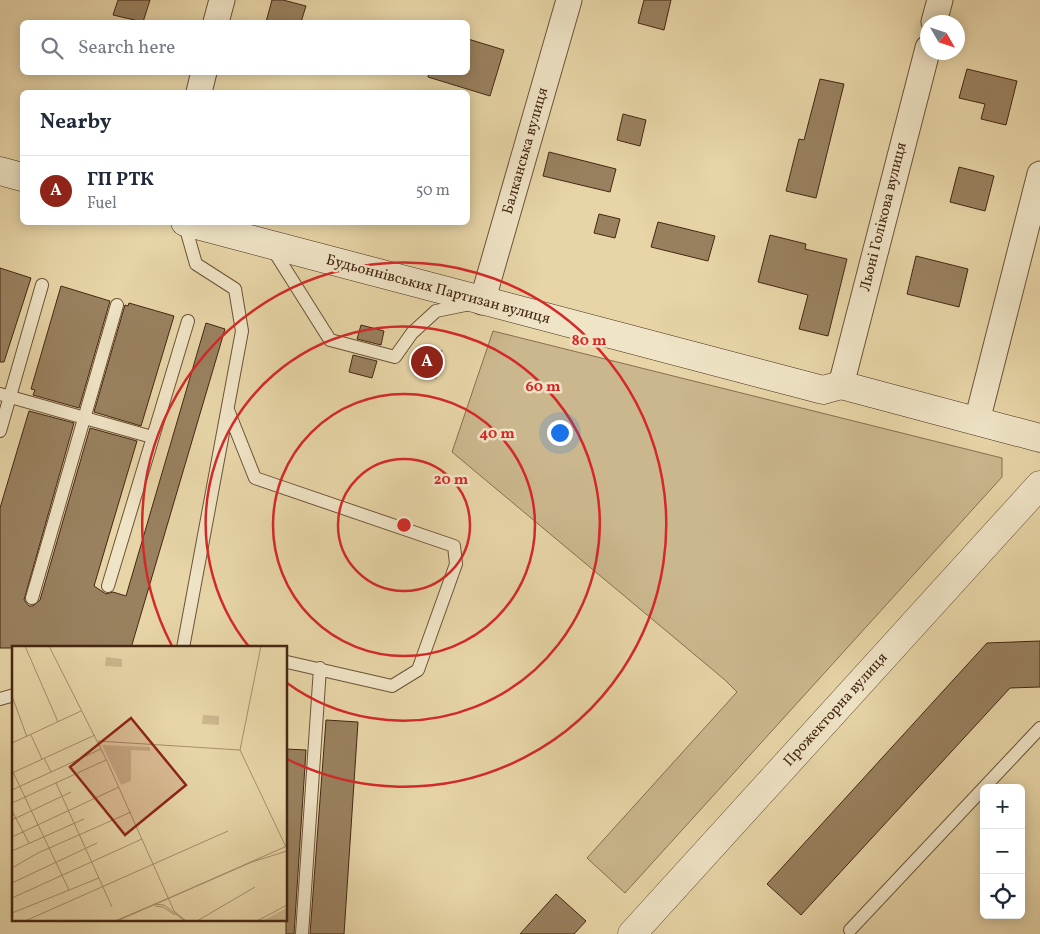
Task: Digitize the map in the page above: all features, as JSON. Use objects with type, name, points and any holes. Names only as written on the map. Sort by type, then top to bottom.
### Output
[{"type":"main road","points":[[0,171],[20,176]]},
{"type":"main road","name":"Будьоннівських Партизан вулиця","points":[[196,225],[482,302],[823,390],[841,385],[1040,438]]},
{"type":"main road","name":"Прожекторна вулиця","points":[[632,934],[1040,485]]},
{"type":"street","points":[[217,20],[222,0]]},
{"type":"street","name":"Балканська вулиця","points":[[482,302],[569,0]]},
{"type":"street","points":[[936,15],[940,0]]},
{"type":"street","name":"Льоні Голікова вулиця","points":[[841,385],[925,60]]},
{"type":"street","points":[[200,90],[203,75]]},
{"type":"street","points":[[977,421],[1040,174]]},
{"type":"lane","points":[[183,646],[242,331],[235,289],[196,264],[186,225]]},
{"type":"lane","points":[[271,246],[330,340],[395,357],[412,333],[436,311],[482,302]]},
{"type":"lane","points":[[0,431],[5,396],[42,285]]},
{"type":"lane","points":[[32,598],[117,305]]},
{"type":"lane","points":[[108,586],[188,322]]},
{"type":"lane","points":[[5,396],[152,436]]},
{"type":"lane","points":[[228,410],[255,478],[454,546],[456,564],[418,670],[392,686],[288,662]]},
{"type":"lane","points":[[302,934],[320,668]]},
{"type":"lane","points":[[850,930],[1040,728]]},
{"type":"shaded area","points":[[493,331],[1002,458],[1002,477],[625,893],[587,858],[737,692],[452,452]]},
{"type":"building","points":[[118,0],[150,0],[144,20],[113,15]]},
{"type":"building","points":[[272,0],[283,0],[306,6],[302,20],[267,20]]},
{"type":"building","points":[[644,0],[671,0],[664,30],[638,23]]},
{"type":"building","points":[[470,40],[504,50],[490,96],[428,77],[428,75],[470,75]]},
{"type":"building","points":[[967,69],[1017,81],[1006,125],[981,119],[985,104],[959,98]]},
{"type":"building","points":[[820,79],[844,84],[816,198],[786,191],[799,139],[804,140]]},
{"type":"building","points":[[623,114],[646,120],[640,146],[617,140]]},
{"type":"building","points":[[549,152],[616,169],[610,192],[543,176]]},
{"type":"building","points":[[959,167],[994,176],[985,211],[950,202]]},
{"type":"building","points":[[599,214],[620,219],[615,238],[594,233]]},
{"type":"building","points":[[658,222],[715,236],[708,261],[651,247]]},
{"type":"building","points":[[770,235],[806,244],[805,249],[847,259],[828,336],[799,329],[808,295],[758,282]]},
{"type":"building","points":[[916,256],[968,269],[959,307],[907,294]]},
{"type":"building","points":[[0,268],[31,278],[4,362],[0,362]]},
{"type":"building","points":[[61,286],[110,301],[79,408],[33,395],[35,390],[31,389]]},
{"type":"building","points":[[129,303],[174,316],[141,426],[94,412],[125,305],[128,306]]},
{"type":"building","points":[[206,323],[225,329],[132,646],[12,646],[12,648],[0,648],[0,508],[29,411],[74,423],[24,600],[29,606],[33,606],[40,600],[90,428],[137,441],[94,586],[106,594],[113,592],[126,596]]},
{"type":"building","points":[[361,325],[384,331],[381,345],[357,339]]},
{"type":"building","points":[[419,346],[442,351],[436,378],[413,373]]},
{"type":"building","points":[[353,355],[377,361],[372,378],[349,372]]},
{"type":"building","points":[[1040,641],[1040,687],[1010,688],[801,915],[767,884],[987,643]]},
{"type":"building","points":[[326,720],[358,722],[344,934],[310,934]]},
{"type":"building","points":[[288,749],[306,750],[294,934],[286,934],[286,922],[288,922]]},
{"type":"building","points":[[556,894],[586,921],[574,934],[520,934]]},
{"type":"place","name":"ГП РТК","points":[[427,362]]}]
